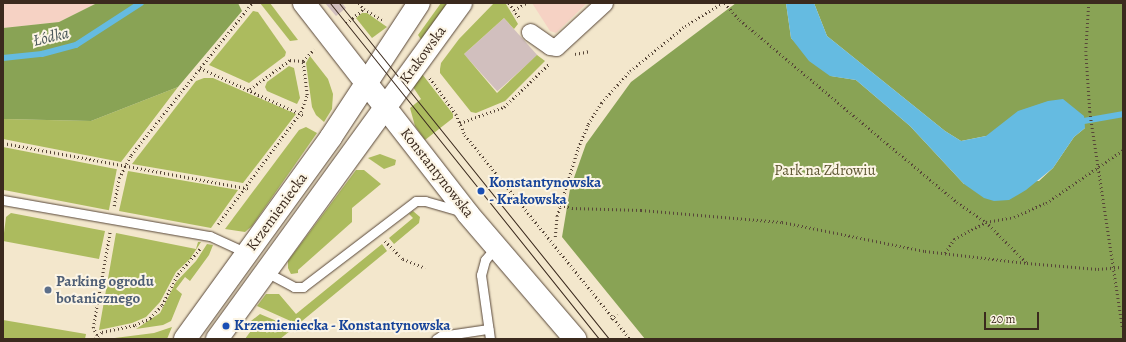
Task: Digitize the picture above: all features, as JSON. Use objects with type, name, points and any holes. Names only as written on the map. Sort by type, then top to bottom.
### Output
[{"type":"main road","name":"Konstantynowska","points":[[304,3],[468,214],[575,339]]},
{"type":"main road","name":"Krakowska","points":[[366,82],[419,3]]},
{"type":"main road","name":"Krakowska","points":[[386,108],[461,3]]},
{"type":"main road","name":"Krzemieniecka","points":[[185,339],[331,137],[366,82]]},
{"type":"main road","name":"Krzemieniecka","points":[[217,339],[386,108]]},
{"type":"street","points":[[530,32],[550,46],[556,47],[604,3]]},
{"type":"lane","points":[[3,200],[210,236],[247,253]]},
{"type":"lane","points":[[266,272],[294,287],[303,287],[412,203],[425,201],[468,214]]},
{"type":"lane","points":[[490,339],[481,275],[485,260],[496,247]]},
{"type":"lane","points":[[436,339],[488,329]]},
{"type":"path","points":[[97,335],[93,328],[117,185],[124,166],[139,143],[252,3]]},
{"type":"path","points":[[359,3],[364,9],[387,24]]},
{"type":"path","points":[[514,10],[526,3]]},
{"type":"path","points":[[555,237],[560,204],[588,124],[616,84],[686,26],[723,3],[740,20],[823,90],[958,202],[986,222],[1027,263]]},
{"type":"path","points":[[1089,3],[1086,51],[1090,112],[1123,329]]},
{"type":"path","points":[[341,26],[364,9]]},
{"type":"path","points":[[572,54],[591,51]]},
{"type":"path","points":[[214,229],[301,112],[307,95],[303,61],[311,52]]},
{"type":"path","points":[[250,89],[290,60],[303,61]]},
{"type":"path","points":[[460,123],[504,106],[551,62]]},
{"type":"path","points":[[200,68],[301,112],[305,116]]},
{"type":"path","points":[[428,75],[456,114],[465,135],[630,339]]},
{"type":"path","points":[[3,143],[251,189]]},
{"type":"path","points":[[945,253],[954,239],[986,222],[1014,217],[1031,211],[1123,150]]},
{"type":"path","points":[[560,204],[572,208],[641,210],[782,222],[945,253],[1027,263],[1113,268],[1123,266]]},
{"type":"path","points":[[95,339],[97,335],[107,330],[135,326],[150,318],[162,305],[178,274],[192,260],[205,242]]},
{"type":"path","points":[[393,250],[402,259],[426,268]]},
{"type":"path","points":[[90,281],[101,282]]},
{"type":"path","points":[[612,318],[617,314]]},
{"type":"shaded area","points":[[3,3],[97,3],[59,22],[3,28]]},
{"type":"shaded area","points":[[325,3],[342,3],[346,8],[336,16]]},
{"type":"shaded area","points":[[532,3],[587,3],[556,33],[550,31]]},
{"type":"shaded area","points":[[504,18],[537,55],[497,91],[464,54]]},
{"type":"green space","points":[[97,3],[238,3],[242,11],[178,87],[91,121],[3,119],[3,28],[59,22]]},
{"type":"green space","points":[[260,3],[270,3],[298,40],[290,41]]},
{"type":"green space","points":[[441,3],[449,3],[422,41],[418,35]]},
{"type":"green space","points":[[494,3],[506,4],[518,24],[514,29],[504,18],[464,54],[497,93],[537,55],[545,61],[505,101],[476,113],[471,112],[440,73],[440,69],[441,63],[459,39]]},
{"type":"green space","name":"Park na Zdrowiu","points":[[736,3],[786,3],[791,38],[831,76],[856,80],[910,126],[964,184],[1039,181],[1053,168],[1074,137],[1085,128],[986,136],[961,141],[945,131],[827,36],[814,3],[1123,3],[1123,339],[645,339],[562,237],[570,189],[586,144],[631,82]]},
{"type":"green space","points":[[253,11],[258,12],[286,52],[285,56],[249,83],[209,65]]},
{"type":"green space","points":[[362,13],[367,13],[387,27],[372,38],[356,18]]},
{"type":"green space","points":[[310,56],[328,79],[333,94],[332,109],[324,122],[316,115],[312,107],[306,63]]},
{"type":"green space","points":[[289,66],[294,68],[300,98],[297,104],[267,91],[265,87],[267,82]]},
{"type":"green space","points":[[422,74],[453,114],[453,118],[425,140],[415,126],[410,108],[421,99],[413,87]]},
{"type":"green space","points":[[204,78],[213,78],[296,114],[243,183],[132,164],[196,81]]},
{"type":"green space","points":[[178,87],[121,162],[3,139],[3,119],[91,121]]},
{"type":"green space","points":[[306,127],[317,133],[252,226],[245,232],[225,229],[299,130]]},
{"type":"green space","points":[[3,147],[117,169],[109,210],[3,190]]},
{"type":"green space","points":[[380,154],[396,160],[395,165],[384,169],[368,158]]},
{"type":"green space","points":[[356,170],[364,170],[381,184],[352,208],[352,222],[298,270],[298,273],[291,274],[288,268],[288,261]]},
{"type":"green space","points":[[128,171],[238,190],[211,228],[119,211]]},
{"type":"green space","points":[[413,211],[420,217],[419,223],[394,244],[389,238],[413,218],[409,214]]},
{"type":"green space","points":[[11,213],[105,231],[99,259],[3,241],[6,217]]},
{"type":"green space","points":[[116,233],[196,249],[198,242],[201,242],[190,259],[176,272],[160,302],[146,317],[132,323],[99,330]]},
{"type":"green space","points":[[207,244],[213,245],[209,255],[190,281],[185,277],[176,289],[182,294],[171,321],[163,325],[136,329],[160,313],[176,282],[196,261]]},
{"type":"green space","points":[[382,244],[387,251],[302,321],[295,323],[257,306],[266,294],[279,294],[296,314]]},
{"type":"green space","points":[[260,314],[291,327],[290,331],[280,339],[245,339],[255,325],[251,321]]},
{"type":"green space","points":[[3,320],[86,334],[85,339],[3,339]]},
{"type":"green space","points":[[172,327],[167,339],[107,339],[154,333]]},
{"type":"water","points":[[786,3],[814,3],[827,36],[945,131],[961,141],[986,136],[1018,111],[1048,101],[1063,99],[1084,116],[1085,128],[1074,137],[1053,168],[1026,190],[1009,200],[994,201],[984,198],[964,184],[910,126],[856,80],[830,76],[809,61],[791,38]]},
{"type":"waterway","name":"Łódka","points":[[3,58],[42,54],[76,45],[141,3]]},
{"type":"waterway","points":[[1084,121],[1123,114]]},
{"type":"tram line","points":[[330,3],[599,339]]},
{"type":"tram line","points":[[339,3],[609,339]]},
{"type":"place","name":"Konstantynowska - Krakowska","points":[[481,191]]},
{"type":"place","name":"Parking ogrodu botanicznego","points":[[48,290]]},
{"type":"place","name":"Krzemieniecka - Konstantynowska","points":[[226,326]]}]
